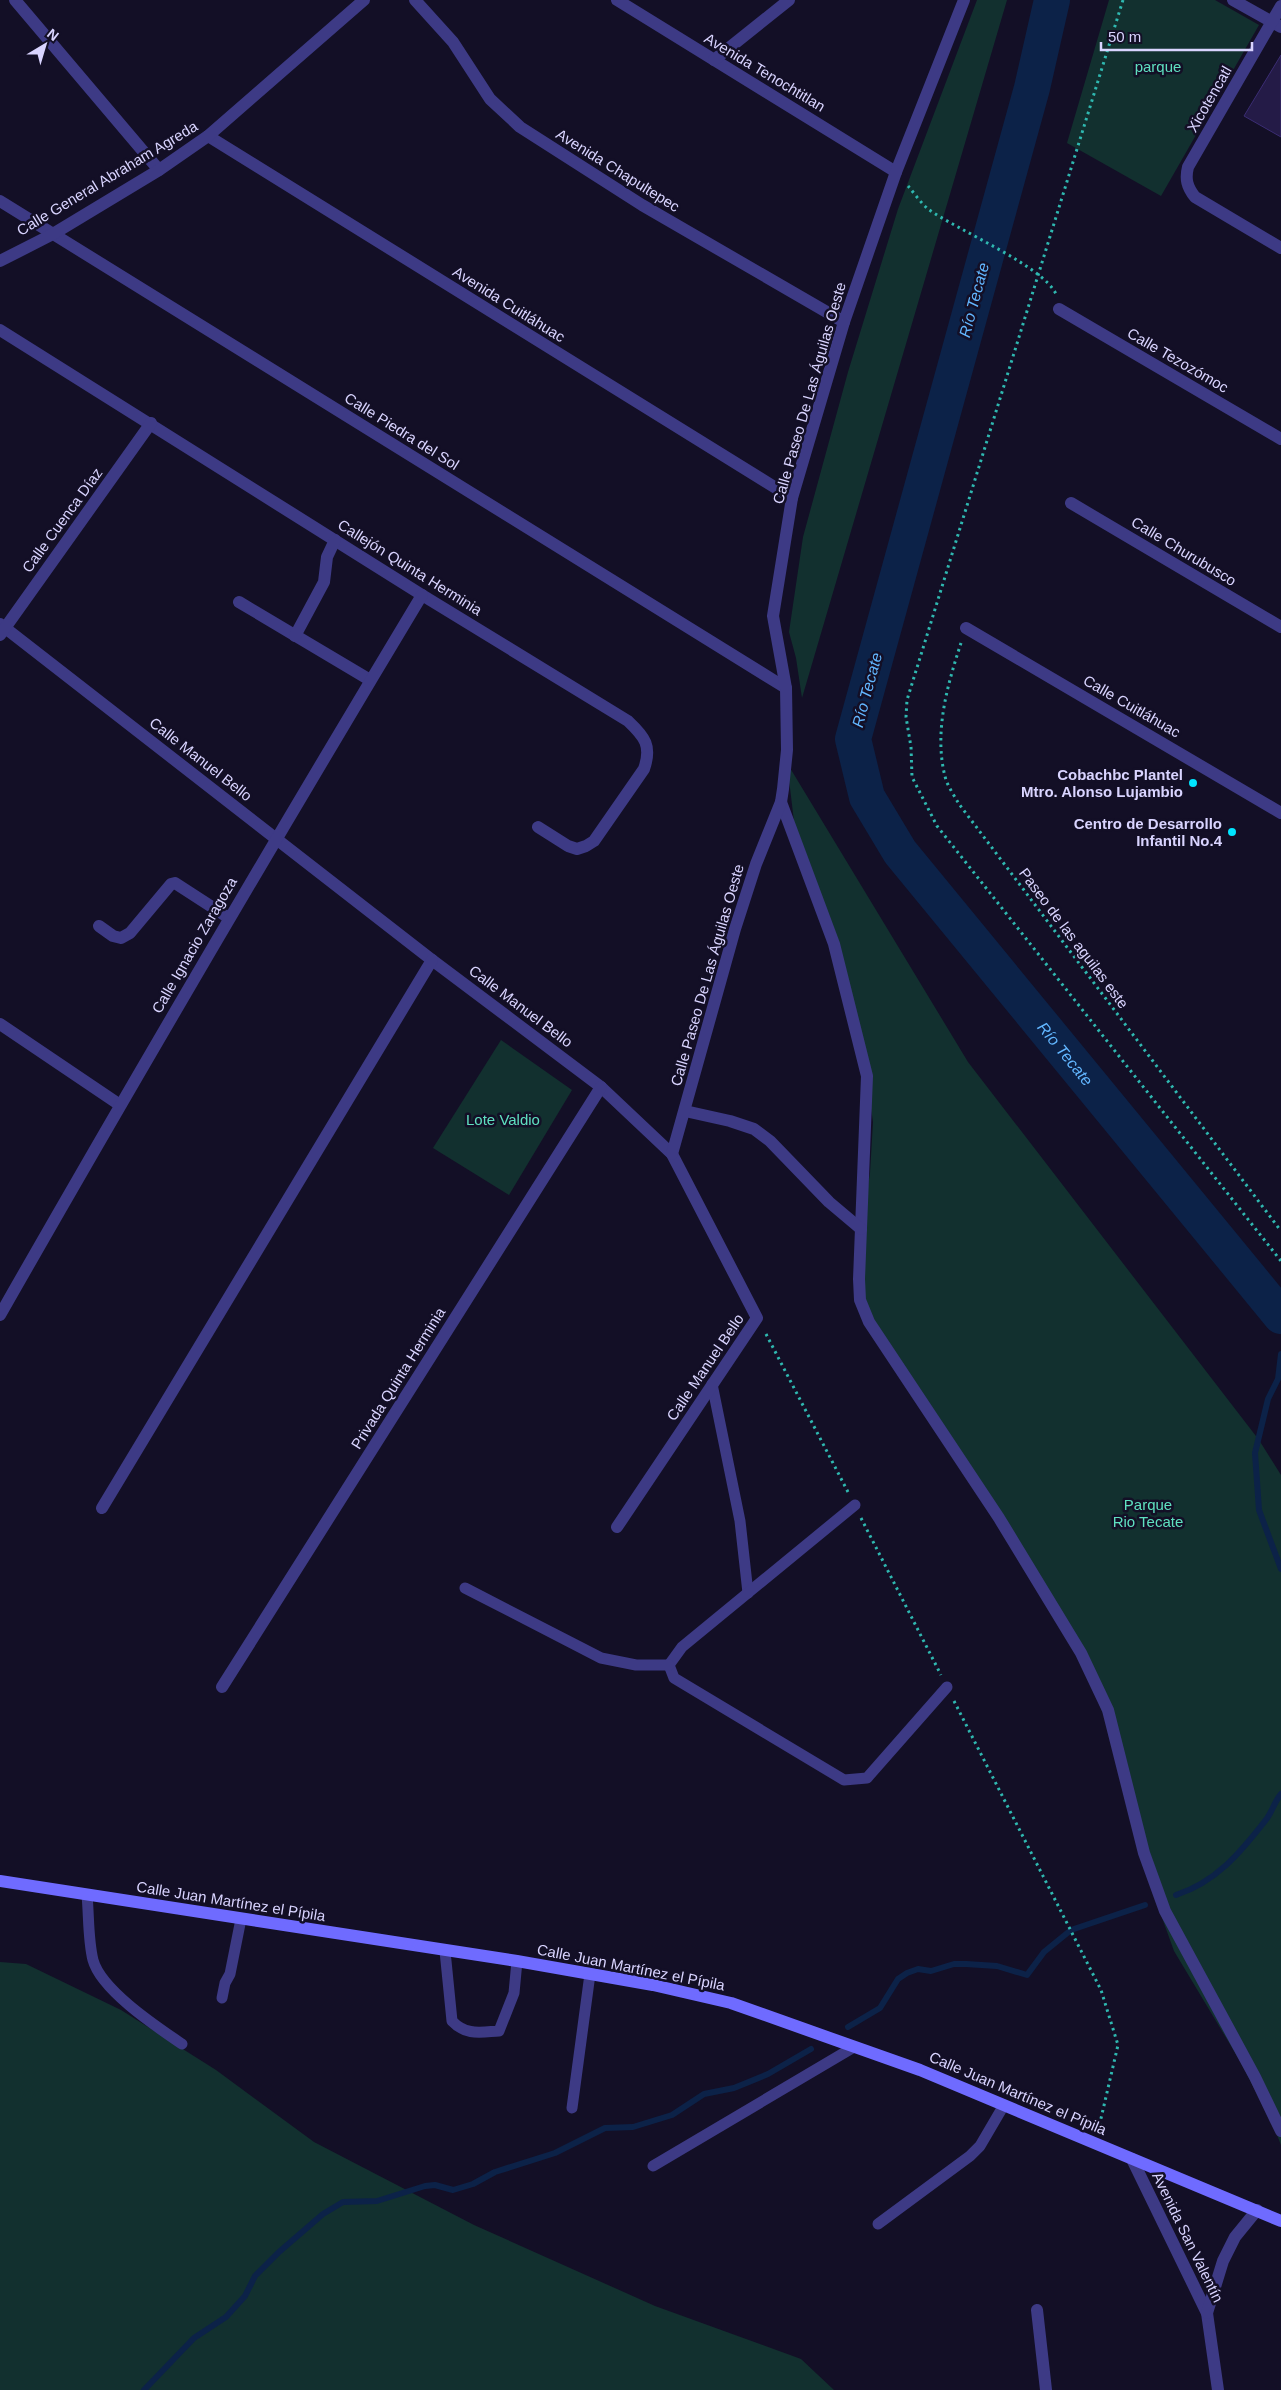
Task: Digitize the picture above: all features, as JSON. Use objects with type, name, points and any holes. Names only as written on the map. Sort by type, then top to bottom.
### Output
[{"type":"main road","name":"Calle Juan Martínez el Pípila","points":[[0,1881],[517,1961],[653,1985],[731,2003],[920,2070],[1281,2221]]},
{"type":"street","points":[[15,0],[159,170]]},
{"type":"street","name":"Calle General Abraham Agreda","points":[[0,262],[53,234],[159,170],[208,136],[364,0]]},
{"type":"street","name":"Avenida Chapultepec","points":[[415,0],[453,42],[490,99],[520,127],[642,206],[844,322]]},
{"type":"street","name":"Avenida Tenochtitlan","points":[[617,0],[896,172]]},
{"type":"street","points":[[714,60],[789,0]]},
{"type":"street","name":"Calle Paseo De Las Águilas Oeste","points":[[672,1154],[735,929],[756,864],[781,802],[786,750],[786,688],[773,616],[792,498],[844,322],[896,172],[964,0]]},
{"type":"street","points":[[1233,0],[1276,24]]},
{"type":"street","name":"Xicotencatl","points":[[1281,6],[1276,24],[1188,167],[1186,183],[1195,197],[1281,248]]},
{"type":"street","name":"Avenida Cuitláhuac","points":[[208,136],[792,498]]},
{"type":"street","name":"Calle Piedra del Sol","points":[[0,202],[786,688]]},
{"type":"street","name":"Calle Tezozómoc","points":[[1059,310],[1281,439]]},
{"type":"street","name":"Callejón Quinta Herminia","points":[[0,330],[335,540],[628,720],[642,734],[647,745],[648,757],[644,769],[594,841],[577,848],[568,846],[538,827]]},
{"type":"street","name":"Calle Cuenca Díaz","points":[[2,629],[151,423]]},
{"type":"street","name":"Calle Churubusco","points":[[1071,503],[1281,627]]},
{"type":"street","points":[[294,636],[324,582],[327,557],[335,540]]},
{"type":"street","name":"Calle Ignacio Zaragoza","points":[[0,1315],[120,1104],[422,594]]},
{"type":"street","points":[[239,602],[370,680]]},
{"type":"street","name":"Calle Cuitláhuac","points":[[966,628],[1281,812]]},
{"type":"street","name":"Calle Manuel Bello","points":[[2,629],[276,838],[432,960],[601,1087],[672,1154],[757,1318],[617,1526]]},
{"type":"street","points":[[781,802],[834,944],[867,1076],[860,1300],[869,1322],[1000,1518],[1081,1653],[1108,1710],[1144,1853],[1164,1912],[1255,2077],[1281,2131]]},
{"type":"street","points":[[98,926],[113,936],[121,938],[130,933],[171,884],[175,883],[229,918]]},
{"type":"street","points":[[102,1508],[432,960]]},
{"type":"street","points":[[0,1024],[120,1104]]},
{"type":"street","name":"Privada Quinta Herminia","points":[[222,1687],[601,1087]]},
{"type":"street","points":[[685,1112],[730,1121],[754,1129],[770,1141],[830,1202],[861,1229]]},
{"type":"street","name":"Avenida San Valentín","points":[[1132,2159],[1207,2313],[1218,2390]]},
{"type":"street","points":[[1207,2313],[1223,2261],[1235,2237],[1257,2210]]},
{"type":"street","points":[[1037,2310],[1046,2390]]},
{"type":"lane","points":[[712,1384],[740,1521],[748,1592]]},
{"type":"lane","points":[[669,1664],[682,1646],[855,1505]]},
{"type":"lane","points":[[465,1588],[601,1658],[636,1665],[669,1664]]},
{"type":"lane","points":[[669,1664],[674,1678],[844,1780],[867,1778],[947,1687]]},
{"type":"lane","points":[[87,1895],[93,1961],[101,1976],[129,2005],[182,2044]]},
{"type":"lane","points":[[222,1998],[225,1983],[230,1974],[241,1919]]},
{"type":"lane","points":[[445,1951],[452,2021],[459,2028],[469,2032],[499,2031],[514,1993],[517,1961]]},
{"type":"lane","points":[[572,2108],[590,1974]]},
{"type":"lane","points":[[653,2166],[854,2046]]},
{"type":"lane","points":[[878,2224],[970,2156],[980,2146],[1004,2105]]},
{"type":"path","points":[[896,172],[927,208],[1031,270],[1050,284],[1056,293],[1059,310]]},
{"type":"path","name":"Paseo de las aguilas este","points":[[966,628],[950,675],[943,709],[942,753],[946,781],[959,804],[1281,1231]]},
{"type":"path","points":[[757,1318],[855,1505],[1101,1990],[1118,2045],[1096,2142]]},
{"type":"green space","points":[[977,0],[1007,0],[802,698],[796,658],[789,632],[803,537],[848,372],[898,209]]},
{"type":"green space","name":"parque","points":[[1109,0],[1215,0],[1259,25],[1161,196],[1067,143]]},
{"type":"green space","name":"Parque Rio Tecate","points":[[787,763],[968,1062],[1259,1440],[1281,1475],[1281,2145],[1273,2125],[1240,2061],[1174,1951],[1138,1851],[1113,1738],[1077,1650],[876,1331],[861,1290],[861,1229],[870,1173],[873,1122],[859,1029],[796,838]]},
{"type":"green space","name":"Lote Valdio","points":[[501,1040],[572,1090],[509,1195],[433,1148]]},
{"type":"green space","points":[[0,1962],[26,1964],[121,2010],[216,2070],[314,2142],[474,2225],[655,2306],[801,2359],[834,2390],[0,2390]]},
{"type":"building","points":[[1281,55],[1281,137],[1244,116]]},
{"type":"waterway","name":"Río Tecate","points":[[1052,0],[1032,88],[853,739],[867,797],[900,852],[1281,1316]]},
{"type":"waterway","points":[[1281,1354],[1278,1379],[1268,1399],[1255,1453],[1259,1510],[1281,1569]]},
{"type":"waterway","points":[[1176,1895],[1203,1882],[1226,1865],[1265,1821],[1281,1794]]},
{"type":"waterway","points":[[848,2027],[880,2008],[898,1979],[907,1973],[918,1969],[931,1971],[954,1964],[966,1964],[997,1966],[1027,1975],[1044,1952],[1071,1930],[1145,1905]]},
{"type":"waterway","points":[[144,2390],[194,2338],[226,2317],[245,2296],[255,2276],[279,2252],[323,2214],[343,2202],[377,2201],[425,2186],[435,2185],[453,2190],[473,2184],[495,2172],[555,2153],[605,2128],[633,2127],[672,2115],[704,2094],[734,2088],[768,2074],[811,2049]]},
{"type":"place","name":"Cobachbc Plantel Mtro. Alonso Lujambio","points":[[1193,783]]},
{"type":"place","name":"Centro de Desarrollo Infantil No.4","points":[[1232,832]]}]
